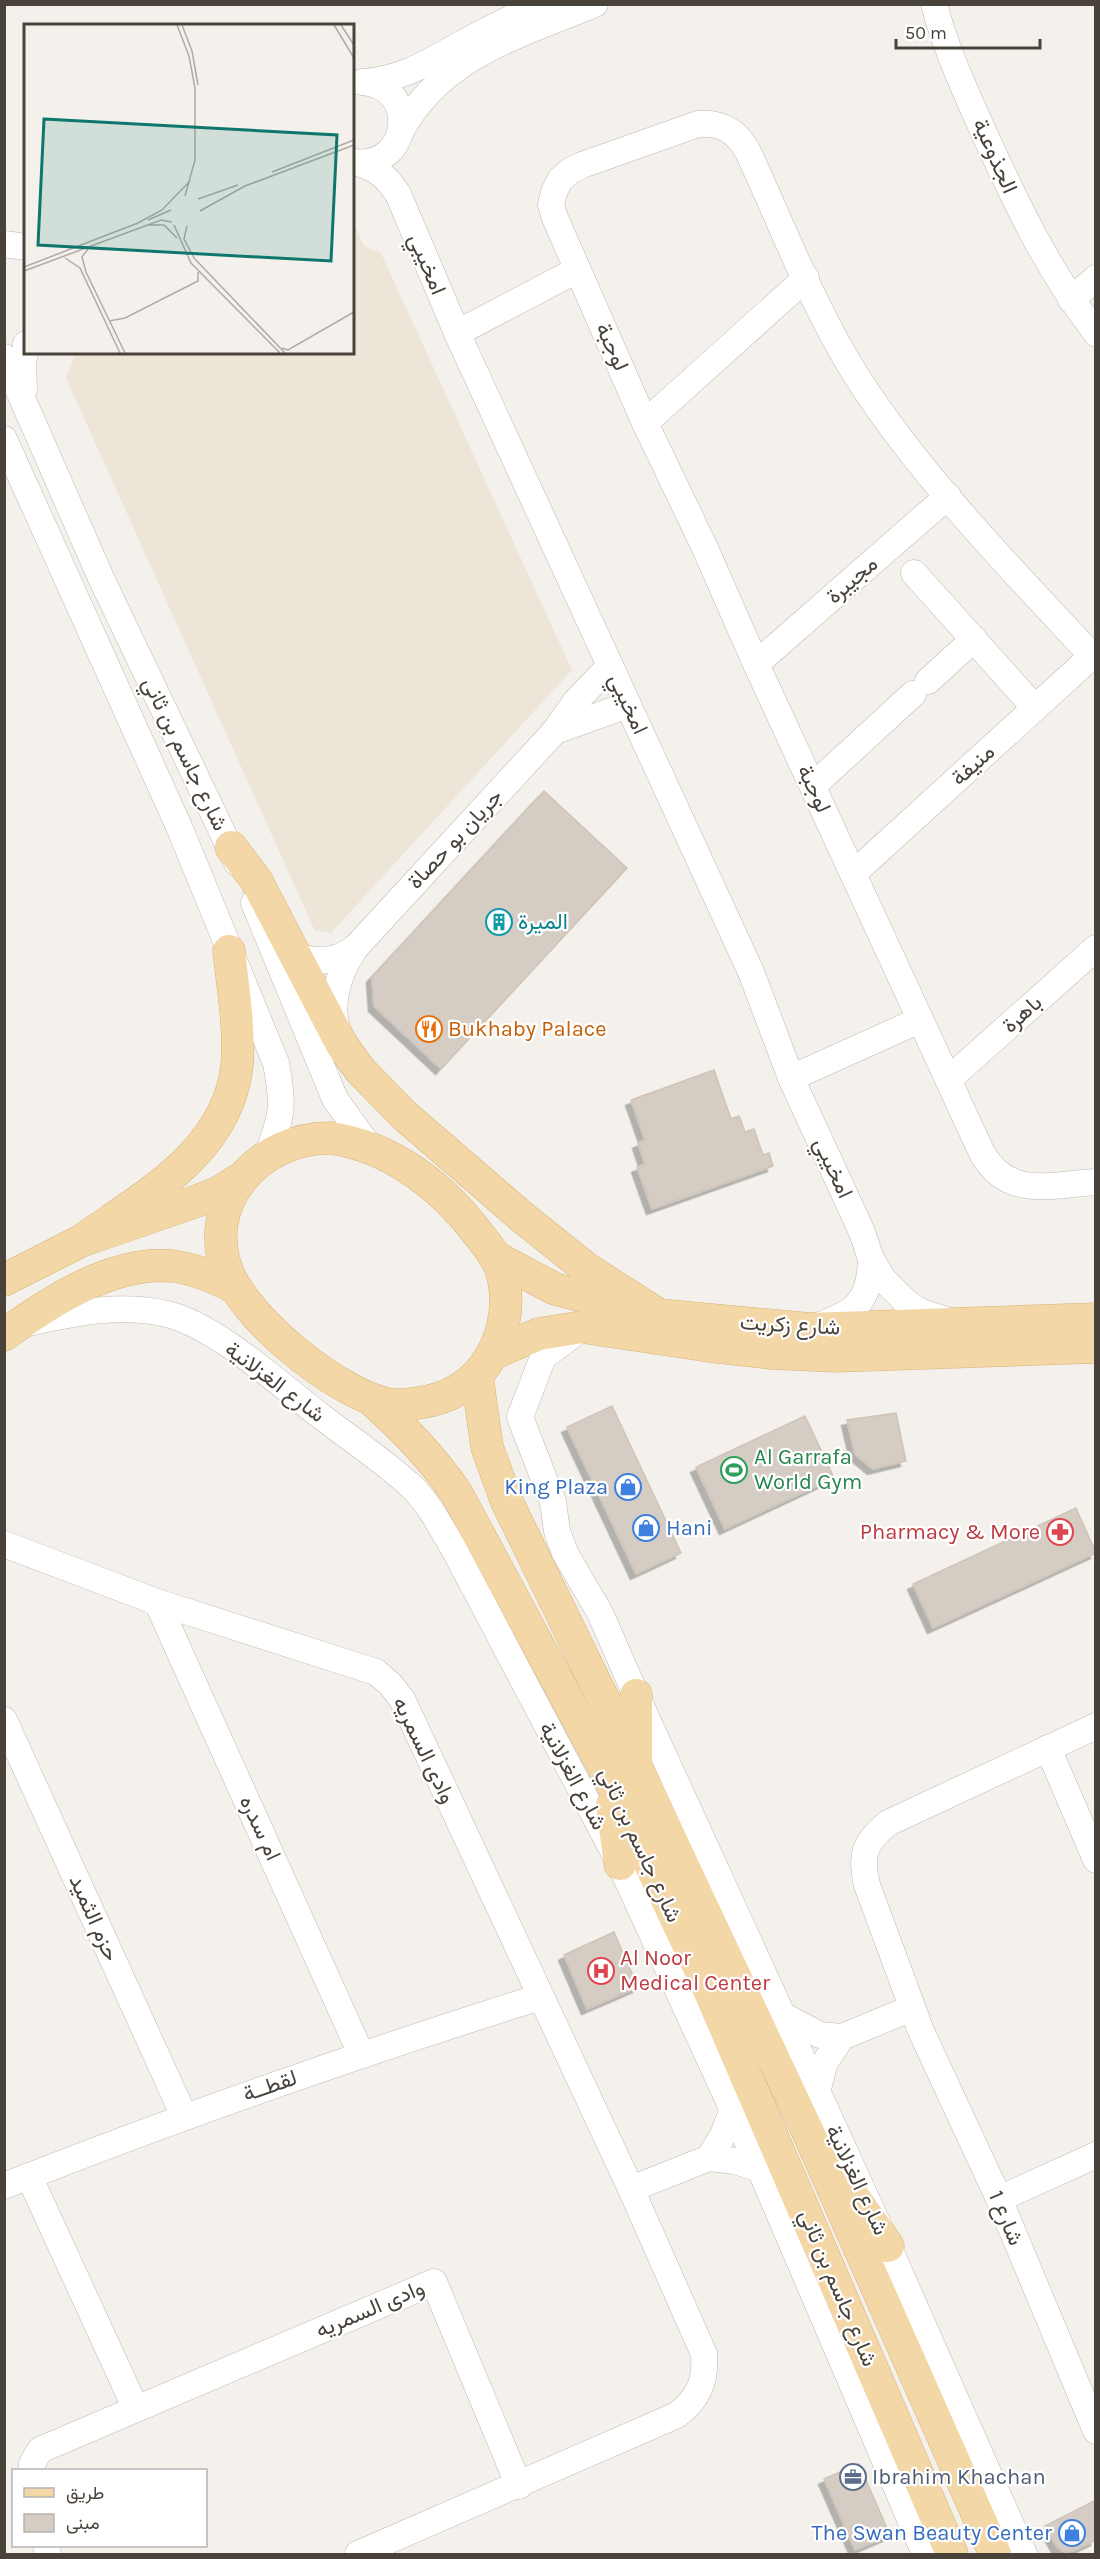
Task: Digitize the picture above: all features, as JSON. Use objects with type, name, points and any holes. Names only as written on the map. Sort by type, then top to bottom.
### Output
[{"type":"main road","points":[[231,847],[256,880],[342,1045],[360,1070],[404,1115],[522,1217],[587,1269],[659,1315]]},
{"type":"main road","points":[[81,1241],[178,1170],[201,1148],[221,1119],[232,1092],[237,1065],[229,951]]},
{"type":"main road","points":[[4,1280],[81,1241],[218,1193],[242,1178],[267,1155],[294,1143],[322,1138],[342,1140],[370,1148],[404,1165],[429,1183],[464,1215],[495,1257],[504,1287],[506,1315],[503,1328],[485,1365]]},
{"type":"main road","points":[[242,1178],[228,1202],[222,1232],[223,1252],[229,1274],[237,1289],[264,1322],[292,1348],[333,1380],[372,1400]]},
{"type":"main road","name":"شارع زكريت","points":[[495,1257],[528,1277],[555,1289],[659,1315],[810,1329],[961,1325],[1095,1318]]},
{"type":"main road","points":[[12,1330],[64,1296],[91,1283],[123,1271],[150,1266],[173,1266],[214,1276],[237,1289]]},
{"type":"main road","name":"شارع زكريت","points":[[372,1400],[389,1405],[430,1402],[455,1392],[485,1365],[539,1334],[582,1327],[740,1350],[836,1356],[1095,1347]]},
{"type":"main road","name":"شارع جاسم بن ثاني","points":[[485,1365],[488,1447],[507,1502],[622,1771],[703,1976],[952,2554]]},
{"type":"main road","name":"شارع جاسم بن ثاني","points":[[372,1400],[416,1441],[437,1465],[457,1494],[622,1771],[808,2132],[996,2554]]},
{"type":"main road","points":[[620,1864],[622,1771],[636,1695]]},
{"type":"main road","points":[[808,2132],[888,2246]]},
{"type":"street","points":[[358,82],[392,78],[417,69],[489,29],[544,4]]},
{"type":"street","points":[[355,162],[380,159],[399,137],[409,116],[430,89],[457,66],[489,48],[595,4]]},
{"type":"street","name":"الجذوعية","points":[[934,4],[949,54],[1017,206],[1033,238],[1071,300],[1095,333]]},
{"type":"street","name":"امخيبي","points":[[358,82],[374,83],[391,94],[400,112],[398,194]]},
{"type":"street","name":"لوجبة","points":[[1094,658],[948,496],[902,440],[858,380],[830,328],[743,142],[728,129],[708,123],[687,127],[582,165],[570,171],[560,180],[551,205],[577,270],[645,423],[704,546],[756,664],[982,1153],[990,1167],[1002,1178],[1017,1184],[1095,1182]]},
{"type":"street","name":"امخيبي","points":[[355,162],[367,165],[385,177],[398,194],[457,333],[751,972],[791,1078],[862,1232],[871,1259],[883,1279],[906,1302],[934,1317],[961,1325]]},
{"type":"street","points":[[4,244],[24,247]]},
{"type":"street","points":[[457,333],[577,270]]},
{"type":"street","points":[[645,423],[806,278]]},
{"type":"street","points":[[1071,300],[1095,278]]},
{"type":"street","points":[[25,354],[23,381],[30,415]]},
{"type":"street","name":"شارع جاسم بن ثاني","points":[[4,357],[101,578],[181,748],[231,847],[325,1078],[335,1099],[370,1148]]},
{"type":"street","name":"شارع جاسم بن ثاني","points":[[4,439],[180,829],[276,1063],[282,1096],[280,1123],[267,1155]]},
{"type":"street","points":[[4,461],[25,485]]},
{"type":"street","name":"مجيبرة","points":[[756,664],[948,496]]},
{"type":"street","points":[[914,573],[1035,708]]},
{"type":"street","points":[[813,786],[974,639]]},
{"type":"street","name":"منيفة","points":[[853,874],[1035,708],[1094,658]]},
{"type":"street","name":"جريان بو حصاة","points":[[342,1045],[335,1012],[335,996],[342,970],[356,947],[555,731],[576,701],[610,666]]},
{"type":"street","name":"جريان بو حصاة","points":[[555,731],[628,705]]},
{"type":"street","name":"جريان بو حصاة","points":[[296,955],[324,961],[342,956],[356,947]]},
{"type":"street","name":"باهرة","points":[[949,1079],[1095,948]]},
{"type":"street","points":[[791,1078],[920,1020]]},
{"type":"street","name":"امخيبي","points":[[810,1329],[839,1318],[855,1308],[869,1283],[871,1259]]},
{"type":"street","name":"شارع الغزلانية","points":[[12,1330],[77,1312],[117,1309],[145,1310],[171,1315],[192,1324],[244,1358],[382,1461],[406,1482],[434,1515],[620,1864],[760,2169],[926,2554]]},
{"type":"street","name":"شارع الغزلانية","points":[[582,1327],[543,1357],[520,1417],[553,1503],[557,1531],[565,1554],[600,1613],[888,2246],[1024,2554]]},
{"type":"street","name":"وادى السمريه","points":[[4,1544],[158,1602],[376,1672],[390,1684],[402,1699],[631,2189],[704,2354],[705,2372],[700,2390],[691,2404],[677,2415],[519,2486],[358,2554]]},
{"type":"street","name":"ام سدره","points":[[158,1602],[361,2054]]},
{"type":"street","name":"حزم الثميد","points":[[4,1720],[184,2116]]},
{"type":"street","name":"شارع 1","points":[[1095,1726],[888,1824],[873,1836],[865,1850],[863,1866],[867,1885],[912,2008],[1090,2402],[1095,2431]]},
{"type":"street","points":[[1048,1748],[1095,1860]]},
{"type":"street","name":"لقطــة","points":[[4,2186],[184,2116],[361,2054],[540,1997]]},
{"type":"street","points":[[782,2015],[820,2035],[842,2037],[912,2008]]},
{"type":"street","points":[[817,2092],[825,2062],[842,2037]]},
{"type":"street","points":[[709,2158],[723,2135],[733,2109]]},
{"type":"street","points":[[999,2199],[1095,2155]]},
{"type":"street","points":[[631,2189],[709,2158],[735,2161],[760,2169]]},
{"type":"street","points":[[29,2176],[136,2409]]},
{"type":"street","name":"وادى السمريه","points":[[32,2469],[32,2464],[40,2450],[434,2282],[519,2486]]},
{"type":"shaded area","points":[[354,222],[364,246],[381,253],[572,670],[331,933],[315,931],[66,378],[75,354],[354,354]]},
{"type":"building","name":"الميرة","points":[[544,791],[627,868],[441,1069],[374,1006],[372,977]]},
{"type":"building","points":[[714,1070],[731,1119],[739,1116],[745,1132],[754,1129],[763,1155],[769,1153],[773,1166],[652,1209],[637,1167],[645,1164],[638,1143],[645,1140],[631,1100]]},
{"type":"building","points":[[612,1406],[681,1553],[636,1574],[567,1427]]},
{"type":"building","points":[[896,1413],[906,1461],[873,1469],[855,1454],[847,1420]]},
{"type":"building","points":[[805,1416],[834,1478],[725,1529],[696,1467]]},
{"type":"building","points":[[1076,1508],[1096,1553],[933,1628],[913,1584]]},
{"type":"building","name":"Al Noor Medical Center","points":[[614,1932],[638,1987],[587,2009],[564,1955]]},
{"type":"building","points":[[859,2464],[890,2535],[855,2550],[824,2479]]},
{"type":"building","name":"The Swan Beauty Center","points":[[1096,2500],[1096,2540],[1073,2551],[1064,2552],[1057,2547],[1045,2526]]},
{"type":"place","name":"الميرة","points":[[499,922]]},
{"type":"place","name":"Bukhaby Palace","points":[[429,1029]]},
{"type":"place","name":"Al Garrafa World Gym","points":[[734,1470]]},
{"type":"place","name":"King Plaza","points":[[628,1487]]},
{"type":"place","name":"Hani","points":[[646,1528]]},
{"type":"place","name":"Pharmacy & More","points":[[1060,1532]]},
{"type":"place","name":"Al Noor Medical Center","points":[[601,1971]]},
{"type":"place","name":"Ibrahim Khachan","points":[[853,2477]]},
{"type":"place","name":"The Swan Beauty Center","points":[[1072,2533]]}]
